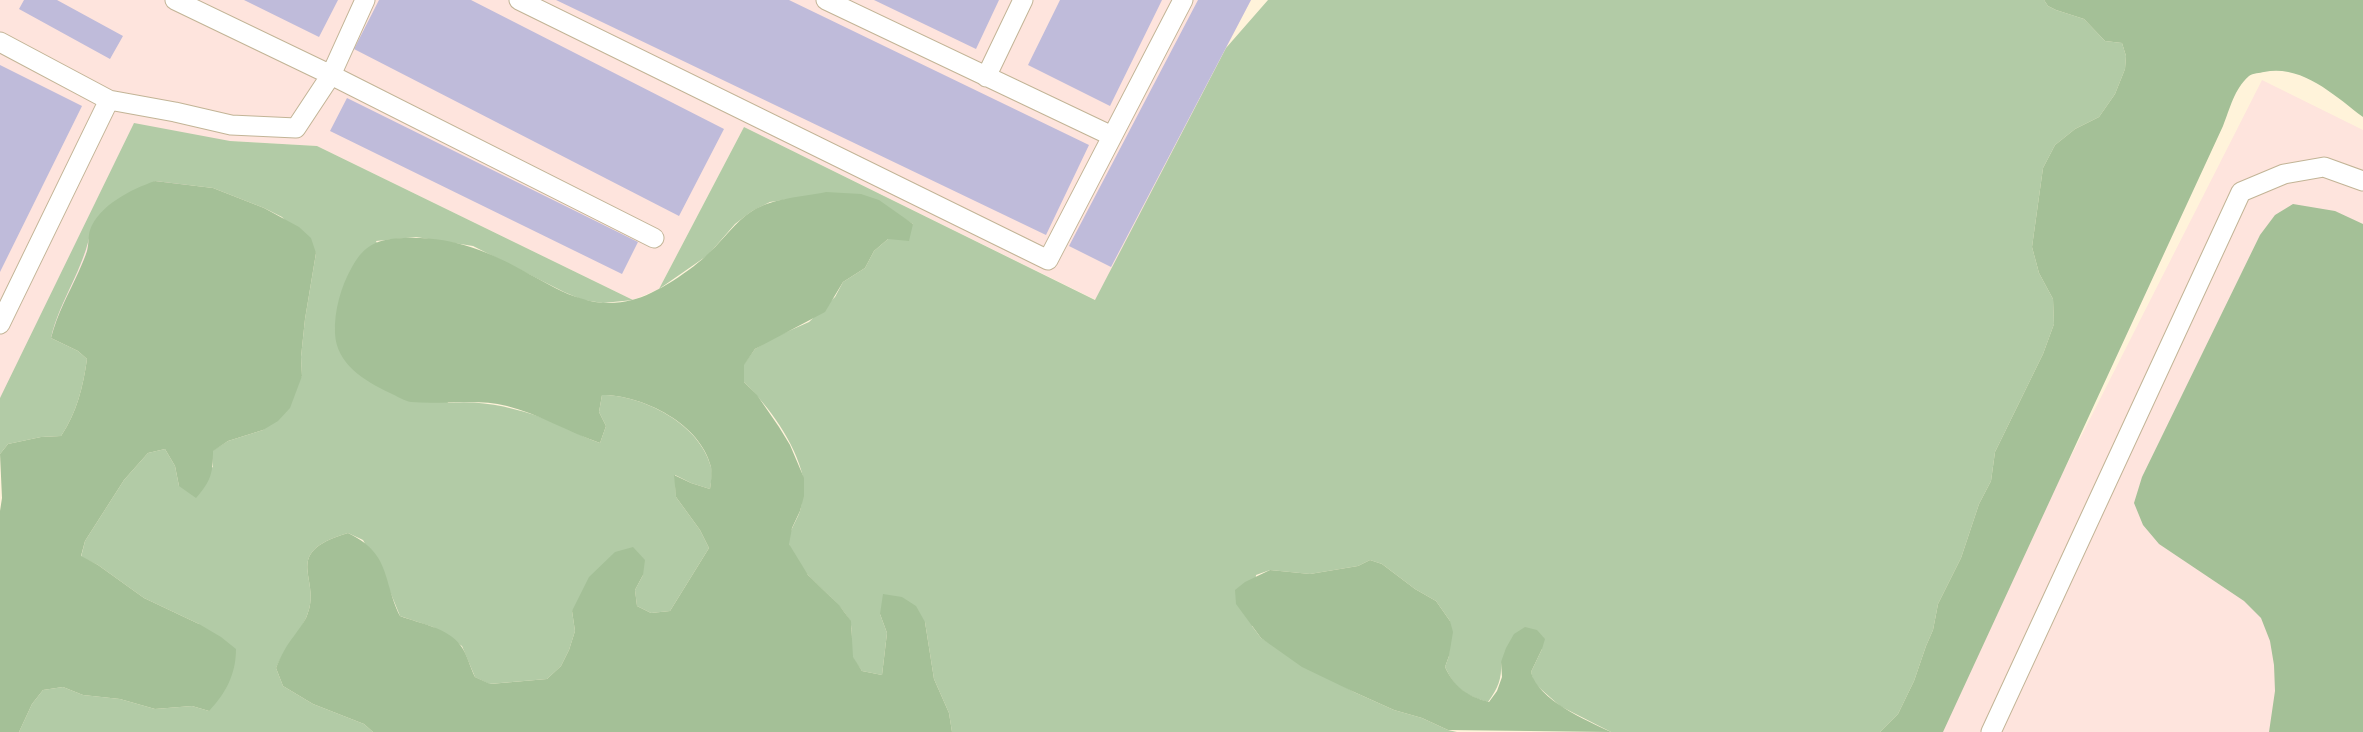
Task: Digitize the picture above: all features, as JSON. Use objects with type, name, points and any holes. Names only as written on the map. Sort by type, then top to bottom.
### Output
[{"type":"lane","points":[[175,0],[331,75],[654,238]]},
{"type":"lane","points":[[0,42],[109,100],[175,112],[231,125],[296,128],[331,75],[365,0]]},
{"type":"lane","points":[[520,0],[1048,260],[1183,0]]},
{"type":"lane","points":[[826,0],[1112,136]]},
{"type":"lane","points":[[986,77],[1023,0]]},
{"type":"lane","points":[[0,324],[109,100]]},
{"type":"lane","points":[[1991,732],[2241,192],[2284,174],[2324,168],[2363,181]]},
{"type":"shaded area","points":[[0,0],[1251,0],[1096,300],[744,127],[659,289],[633,300],[317,146],[230,141],[0,398]]},
{"type":"shaded area","points":[[2262,80],[2363,130],[2363,732],[1931,732]]},
{"type":"green space","points":[[1268,0],[2044,0],[2048,6],[2056,10],[2084,19],[2105,41],[2122,43],[2126,56],[2125,69],[2115,94],[2099,117],[2075,129],[2055,145],[2043,168],[2032,247],[2039,273],[2053,299],[2054,324],[2043,354],[1995,452],[1991,481],[1979,504],[1961,558],[1938,604],[1933,630],[1914,681],[1898,714],[1880,732],[1611,732],[1560,706],[1534,683],[1531,672],[1542,649],[1501,662],[1499,683],[1488,702],[1473,697],[1457,686],[1445,667],[1449,656],[1450,621],[1436,601],[1415,589],[1382,564],[1370,560],[1358,566],[1310,574],[1270,570],[1256,575],[1252,626],[1261,638],[1354,692],[1394,710],[1422,718],[1448,730],[1457,732],[952,732],[949,713],[934,679],[925,622],[880,614],[887,633],[882,675],[862,671],[854,660],[852,654],[851,623],[849,619],[835,601],[807,574],[799,564],[789,544],[791,530],[800,512],[804,480],[794,451],[780,426],[763,402],[744,382],[744,364],[755,349],[773,338],[809,322],[835,297],[843,282],[865,268],[874,251],[888,239],[913,224],[898,215],[789,199],[770,202],[752,211],[735,224],[708,255],[659,289],[744,127],[1095,300],[1226,48]]},
{"type":"green space","points":[[2044,0],[2363,0],[2363,117],[2329,91],[2305,77],[2292,73],[2278,71],[2256,73],[2249,76],[2244,81],[2236,93],[2223,126],[1943,732],[1880,732],[1898,714],[1914,681],[1933,630],[1938,604],[1961,558],[1979,504],[1991,481],[1995,452],[2043,354],[2054,324],[2053,299],[2039,273],[2032,247],[2043,168],[2055,145],[2075,129],[2099,117],[2115,94],[2125,69],[2126,56],[2122,43],[2105,41],[2084,19],[2056,10],[2048,6]]},
{"type":"green space","points":[[134,123],[230,141],[317,146],[633,300],[603,303],[583,300],[473,246],[416,237],[376,241],[448,403],[461,402],[496,405],[531,414],[600,443],[606,426],[599,412],[602,395],[618,396],[652,406],[682,425],[695,438],[705,452],[712,469],[710,489],[691,483],[675,475],[676,497],[700,530],[709,548],[670,611],[651,613],[637,606],[635,590],[643,575],[572,611],[575,631],[569,650],[561,666],[547,679],[489,684],[475,677],[462,646],[433,627],[400,616],[387,584],[363,540],[348,533],[327,541],[314,550],[309,559],[308,569],[311,591],[310,604],[306,618],[283,654],[276,668],[283,686],[313,704],[364,724],[373,732],[19,732],[32,704],[43,690],[63,687],[83,695],[120,699],[155,709],[192,706],[209,711],[199,624],[144,598],[98,565],[81,557],[85,541],[124,480],[148,453],[165,449],[175,466],[179,486],[213,467],[212,451],[228,441],[263,430],[302,376],[301,357],[305,319],[316,253],[282,217],[264,208],[213,188],[155,181],[91,229],[83,258],[60,310],[51,338],[78,351],[87,359],[84,379],[67,427],[61,436],[41,437],[8,444],[0,454],[0,398]]},
{"type":"green space","points":[[155,181],[213,188],[264,208],[299,227],[311,238],[316,253],[305,319],[301,357],[302,376],[290,408],[278,421],[263,430],[228,441],[213,451],[212,471],[205,487],[196,498],[179,486],[175,466],[165,449],[148,453],[124,480],[85,541],[81,556],[98,565],[144,598],[199,624],[221,637],[236,649],[236,658],[232,675],[225,690],[209,711],[192,706],[155,709],[120,699],[83,695],[63,687],[43,690],[32,704],[19,732],[0,732],[0,511],[2,498],[0,454],[8,444],[41,437],[61,436],[67,427],[84,379],[87,359],[78,351],[51,338],[56,320],[85,256],[88,248],[89,232],[94,221],[117,199]]},
{"type":"green space","points":[[826,192],[861,194],[879,200],[913,224],[909,241],[888,239],[874,251],[865,268],[843,282],[825,312],[755,349],[744,365],[744,382],[757,395],[779,427],[790,445],[804,478],[804,496],[800,511],[792,528],[789,544],[808,575],[839,605],[851,621],[853,657],[862,671],[882,675],[887,633],[880,614],[883,594],[902,597],[916,606],[925,622],[934,679],[949,713],[952,732],[373,732],[364,724],[313,704],[283,686],[276,668],[286,647],[306,618],[310,604],[311,591],[308,569],[309,559],[314,550],[327,541],[348,533],[372,549],[379,558],[400,616],[449,634],[463,649],[475,677],[490,684],[547,679],[561,666],[569,650],[575,631],[572,611],[589,577],[615,552],[633,547],[645,560],[643,575],[635,590],[637,606],[651,613],[670,611],[709,548],[700,530],[676,497],[674,475],[691,483],[710,489],[711,467],[705,452],[696,438],[683,425],[652,406],[618,396],[602,395],[599,412],[606,426],[600,443],[519,409],[507,406],[483,402],[411,402],[371,383],[354,370],[340,354],[335,333],[335,325],[339,299],[348,274],[357,259],[367,248],[373,244],[387,240],[404,238],[421,238],[454,242],[499,258],[555,288],[576,297],[594,302],[620,302],[632,300],[651,293],[684,274],[714,248],[740,220],[752,211],[769,203],[788,198]]},
{"type":"green space","points":[[2293,204],[2335,211],[2363,224],[2363,732],[2269,732],[2275,691],[2274,665],[2270,641],[2261,618],[2244,601],[2159,544],[2143,525],[2134,503],[2142,477],[2260,235],[2275,215]]},
{"type":"green space","points":[[1370,560],[1382,564],[1415,589],[1436,601],[1450,621],[1453,632],[1449,656],[1445,667],[1453,680],[1462,690],[1474,697],[1489,702],[1497,691],[1502,677],[1501,662],[1506,648],[1514,634],[1525,627],[1537,630],[1545,639],[1531,672],[1535,682],[1543,692],[1564,708],[1611,732],[1448,730],[1422,718],[1394,710],[1302,667],[1261,638],[1236,604],[1235,590],[1245,582],[1270,570],[1310,574],[1358,566]]},
{"type":"building","points":[[24,0],[57,0],[123,36],[110,59],[19,9]]},
{"type":"building","points":[[244,0],[338,0],[319,37]]},
{"type":"building","points":[[379,0],[471,0],[724,129],[679,216],[354,49]]},
{"type":"building","points":[[556,0],[789,0],[1089,145],[1046,235]]},
{"type":"building","points":[[874,0],[999,0],[976,49]]},
{"type":"building","points":[[1060,0],[1162,0],[1110,106],[1028,65]]},
{"type":"building","points":[[1198,0],[1251,0],[1111,267],[1069,246]]},
{"type":"building","points":[[0,65],[82,106],[0,272]]},
{"type":"building","points":[[347,98],[638,242],[622,274],[330,131]]}]
